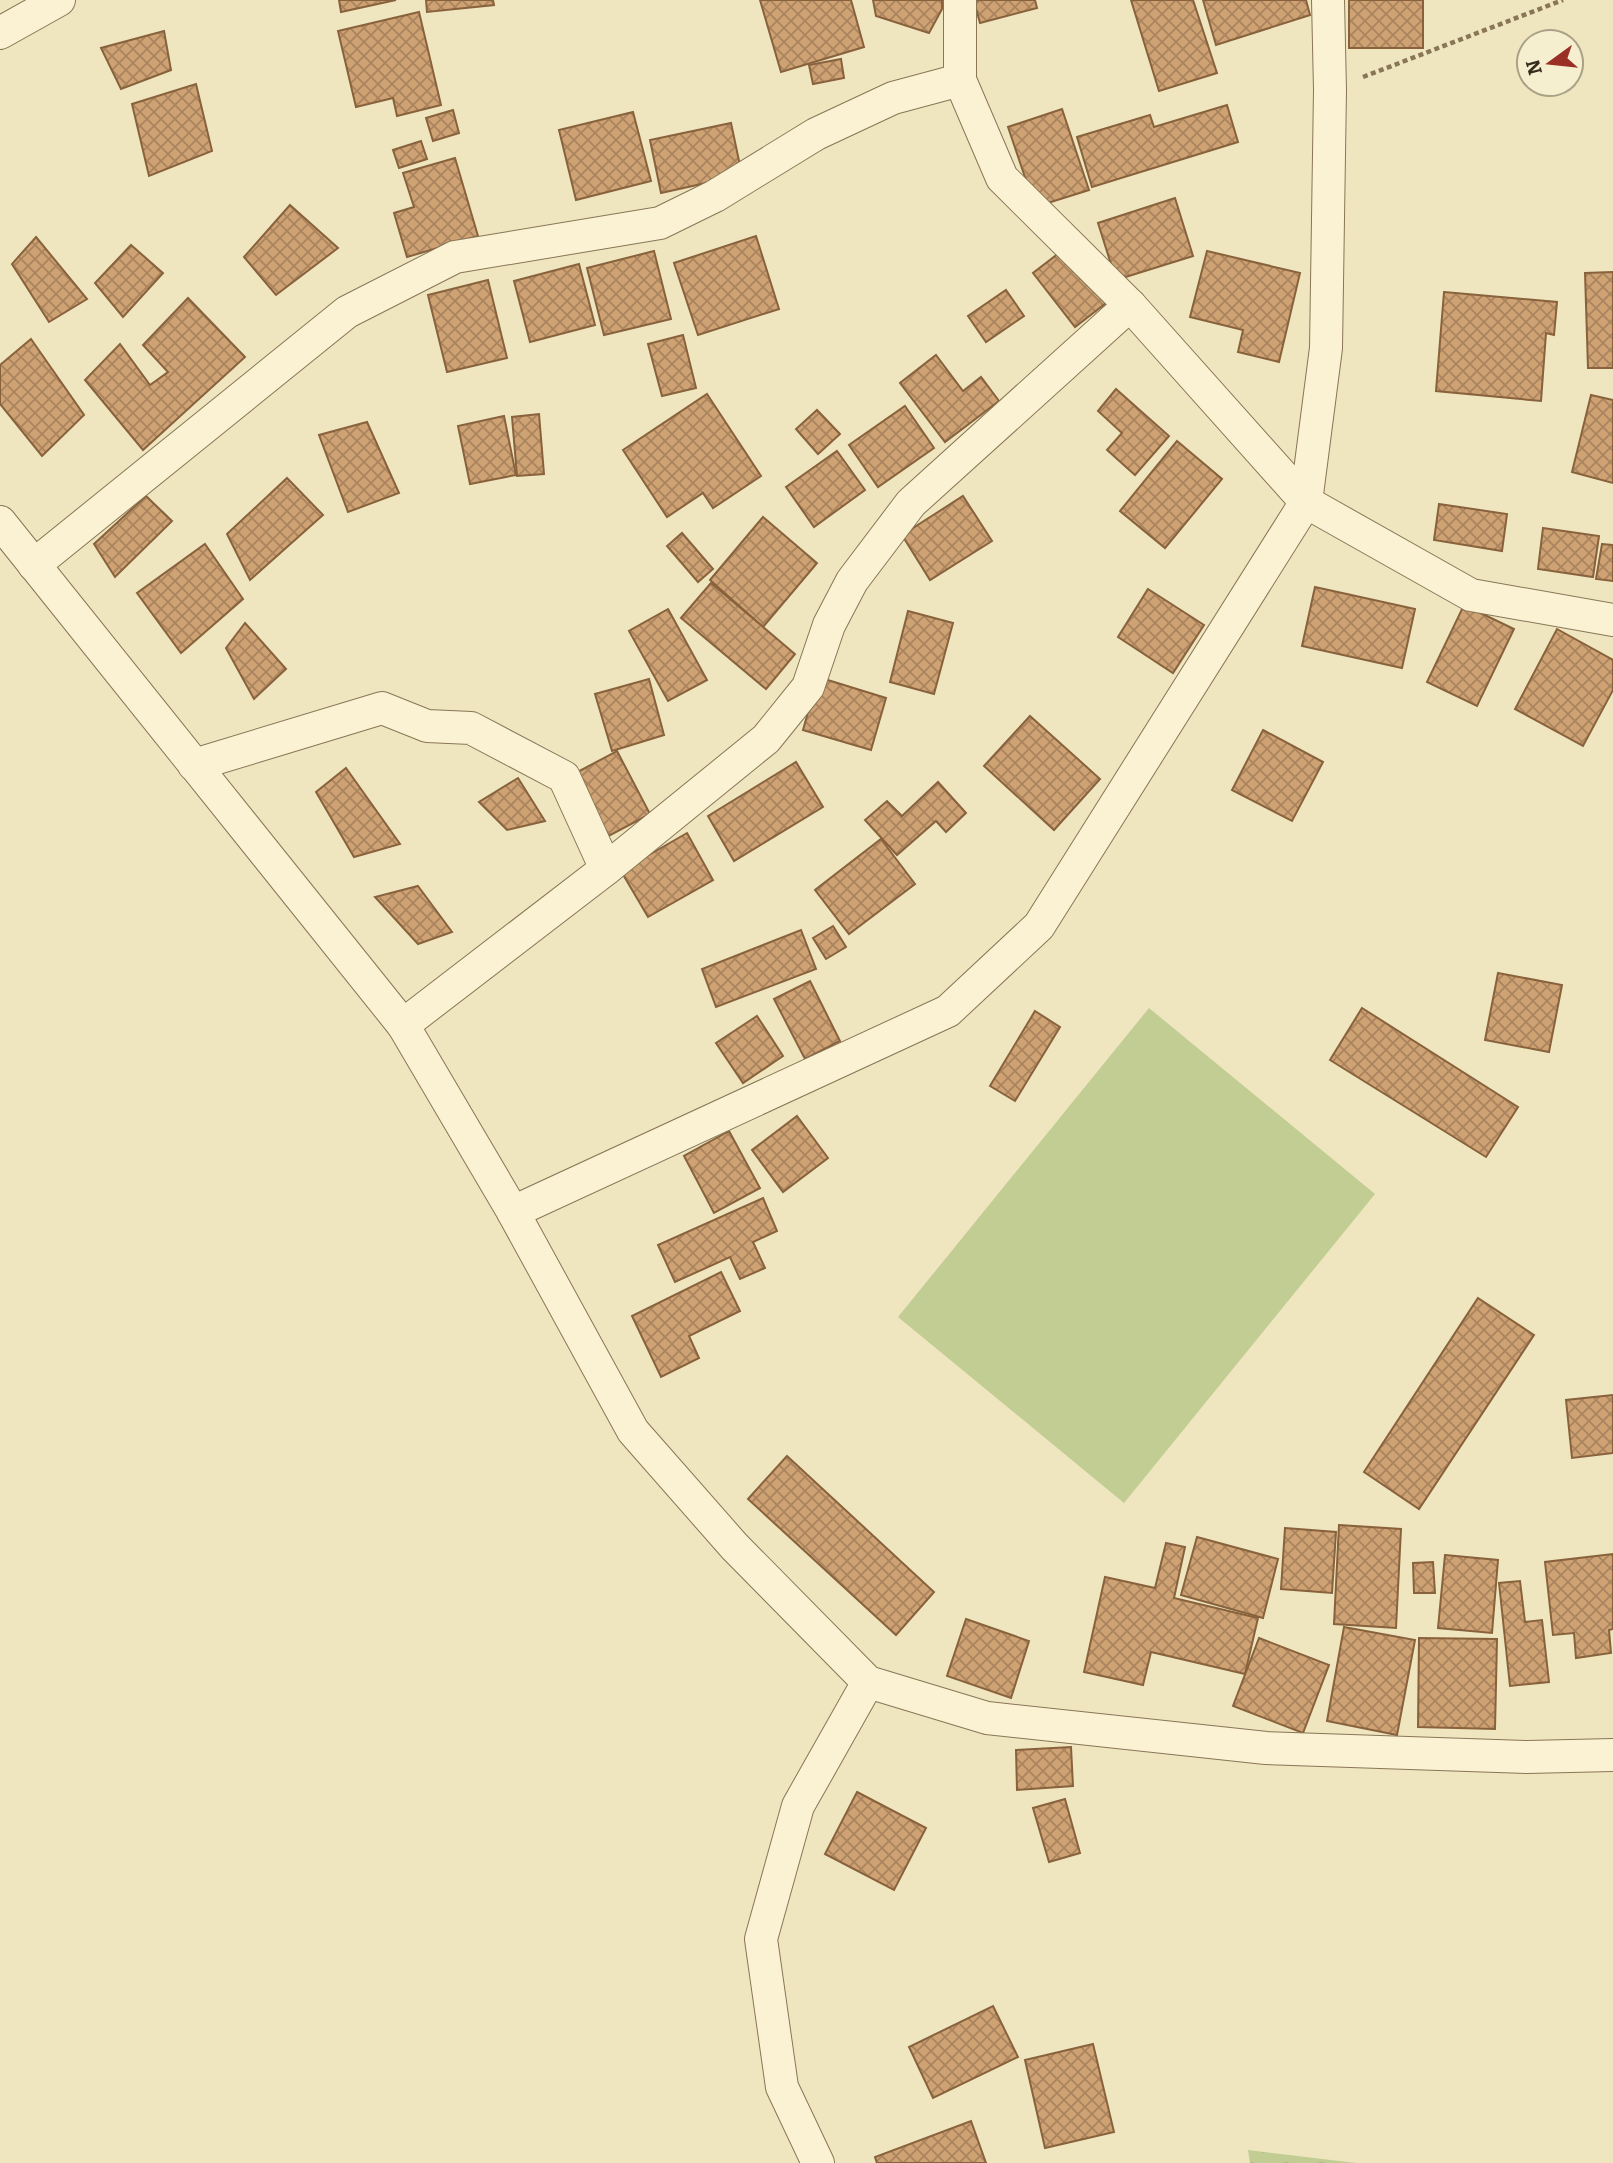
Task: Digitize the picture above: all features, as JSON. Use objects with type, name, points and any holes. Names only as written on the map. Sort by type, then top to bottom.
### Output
[{"type":"street","points":[[0,33],[59,0]]},
{"type":"street","points":[[960,0],[960,80],[1002,178],[1130,305],[1306,502],[1471,595],[1613,620]]},
{"type":"street","points":[[513,1212],[948,1012],[1039,926],[1306,502],[1326,348],[1330,90],[1328,0]]},
{"type":"street","points":[[34,565],[347,312],[455,257],[660,223],[715,196],[816,134],[893,98],[960,80]]},
{"type":"street","points":[[403,1026],[606,869],[766,739],[808,687],[830,625],[852,581],[911,503],[1130,305]]},
{"type":"street","points":[[0,522],[403,1026],[513,1212],[633,1431],[734,1546],[868,1682],[987,1718],[1266,1748],[1527,1757],[1613,1755]]},
{"type":"street","points":[[194,765],[382,708],[427,726],[471,728],[564,777],[606,869]]},
{"type":"street","points":[[818,2163],[782,2087],[761,1940],[798,1806],[868,1682]]},
{"type":"path","points":[[1330,90],[1563,0]]},
{"type":"green space","points":[[1149,1008],[1375,1194],[1124,1503],[898,1317]]},
{"type":"green space","points":[[1248,2150],[1356,2163],[1250,2163]]},
{"type":"building","points":[[339,0],[396,0],[341,12]]},
{"type":"building","points":[[426,0],[493,0],[494,5],[427,12]]},
{"type":"building","points":[[760,0],[851,0],[864,47],[781,72]]},
{"type":"building","points":[[873,0],[942,0],[942,9],[929,33],[876,16]]},
{"type":"building","points":[[1035,0],[1037,8],[980,23],[974,1]]},
{"type":"building","points":[[1131,0],[1193,0],[1217,73],[1159,91]]},
{"type":"building","points":[[1203,0],[1306,0],[1310,15],[1216,45]]},
{"type":"building","points":[[1349,0],[1423,0],[1423,48],[1349,48]]},
{"type":"building","points":[[419,12],[441,105],[397,116],[393,98],[356,107],[338,31]]},
{"type":"building","points":[[164,31],[171,70],[121,89],[101,48]]},
{"type":"building","points":[[841,59],[844,78],[813,84],[809,65]]},
{"type":"building","points":[[196,84],[212,151],[149,176],[132,104]]},
{"type":"building","points":[[1227,105],[1238,142],[1092,187],[1077,137],[1150,115],[1154,127]]},
{"type":"building","points":[[1062,109],[1089,190],[1035,207],[1008,127]]},
{"type":"building","points":[[453,110],[459,133],[433,141],[426,118]]},
{"type":"building","points":[[633,112],[651,181],[576,200],[559,130]]},
{"type":"building","points":[[731,123],[742,175],[661,193],[650,140]]},
{"type":"building","points":[[421,141],[427,159],[399,168],[393,150]]},
{"type":"building","points":[[455,158],[478,236],[407,257],[394,213],[414,207],[403,173]]},
{"type":"building","points":[[1175,198],[1193,256],[1116,280],[1098,223]]},
{"type":"building","points":[[290,205],[338,248],[276,295],[244,257]]},
{"type":"building","points":[[756,236],[779,309],[698,335],[674,263]]},
{"type":"building","points":[[36,237],[87,299],[49,322],[12,264]]},
{"type":"building","points":[[131,245],[163,273],[123,317],[95,283]]},
{"type":"building","points":[[1068,246],[1110,300],[1075,327],[1033,273]]},
{"type":"building","points":[[654,251],[671,319],[604,335],[587,268]]},
{"type":"building","points":[[1207,251],[1300,273],[1279,362],[1238,352],[1243,330],[1190,317]]},
{"type":"building","points":[[579,264],[595,325],[530,342],[514,281]]},
{"type":"building","points":[[1613,272],[1613,368],[1588,368],[1585,273]]},
{"type":"building","points":[[488,280],[507,358],[447,372],[428,295]]},
{"type":"building","points":[[1006,290],[1024,316],[986,342],[968,316]]},
{"type":"building","points":[[1444,292],[1557,302],[1554,335],[1546,333],[1541,401],[1436,391]]},
{"type":"building","points":[[188,298],[245,357],[143,450],[85,380],[120,344],[150,385],[168,372],[143,345]]},
{"type":"building","points":[[683,335],[696,388],[662,396],[648,344]]},
{"type":"building","points":[[31,339],[84,415],[42,456],[0,404],[0,365]]},
{"type":"building","points":[[936,355],[963,391],[981,377],[999,401],[945,442],[900,383]]},
{"type":"building","points":[[1116,389],[1169,436],[1135,475],[1107,450],[1122,433],[1098,411]]},
{"type":"building","points":[[707,394],[761,476],[713,508],[703,493],[667,517],[623,450]]},
{"type":"building","points":[[1591,395],[1613,400],[1613,483],[1572,472]]},
{"type":"building","points":[[905,406],[934,448],[878,487],[849,445]]},
{"type":"building","points":[[817,410],[840,434],[818,454],[796,429]]},
{"type":"building","points":[[539,414],[544,474],[517,476],[512,417]]},
{"type":"building","points":[[504,416],[516,475],[470,484],[458,426]]},
{"type":"building","points":[[367,422],[399,493],[348,512],[319,435]]},
{"type":"building","points":[[1177,441],[1222,479],[1165,548],[1120,511]]},
{"type":"building","points":[[837,451],[865,490],[814,527],[786,487]]},
{"type":"building","points":[[287,478],[323,515],[250,580],[227,534]]},
{"type":"building","points":[[146,496],[172,521],[115,577],[94,544]]},
{"type":"building","points":[[963,496],[992,541],[930,580],[902,535]]},
{"type":"building","points":[[1439,504],[1507,514],[1502,551],[1434,540]]},
{"type":"building","points":[[763,517],[817,563],[763,627],[710,580]]},
{"type":"building","points":[[1543,528],[1599,536],[1593,577],[1538,569]]},
{"type":"building","points":[[682,533],[713,569],[698,582],[667,546]]},
{"type":"building","points":[[205,544],[243,599],[181,653],[137,593]]},
{"type":"building","points":[[1602,544],[1613,545],[1613,581],[1596,579]]},
{"type":"building","points":[[711,583],[795,654],[766,689],[681,618]]},
{"type":"building","points":[[1315,587],[1415,609],[1402,668],[1302,646]]},
{"type":"building","points":[[1148,589],[1204,625],[1173,673],[1118,637]]},
{"type":"building","points":[[1464,605],[1514,629],[1477,706],[1427,682]]},
{"type":"building","points":[[668,609],[707,680],[668,701],[629,631]]},
{"type":"building","points":[[908,611],[953,623],[934,694],[890,682]]},
{"type":"building","points":[[245,623],[286,669],[254,699],[226,648]]},
{"type":"building","points":[[1557,629],[1613,660],[1613,690],[1583,746],[1515,709]]},
{"type":"building","points":[[818,677],[886,698],[871,750],[803,730]]},
{"type":"building","points":[[649,679],[664,735],[612,751],[595,694]]},
{"type":"building","points":[[1030,716],[1100,779],[1054,830],[984,766]]},
{"type":"building","points":[[1263,730],[1323,762],[1292,821],[1232,790]]},
{"type":"building","points":[[617,751],[650,814],[603,839],[570,776]]},
{"type":"building","points":[[796,762],[823,807],[734,861],[708,816]]},
{"type":"building","points":[[346,768],[400,844],[354,857],[316,792]]},
{"type":"building","points":[[518,778],[545,821],[507,830],[479,802]]},
{"type":"building","points":[[938,782],[966,813],[946,832],[936,821],[897,855],[865,820],[887,801],[902,816]]},
{"type":"building","points":[[687,833],[713,880],[648,917],[621,871]]},
{"type":"building","points":[[881,839],[915,884],[849,934],[815,890]]},
{"type":"building","points":[[418,886],[452,932],[418,944],[375,897]]},
{"type":"building","points":[[833,926],[846,947],[826,959],[813,938]]},
{"type":"building","points":[[801,930],[816,969],[716,1007],[702,969]]},
{"type":"building","points":[[1498,973],[1562,985],[1549,1052],[1485,1040]]},
{"type":"building","points":[[810,981],[840,1041],[805,1059],[774,999]]},
{"type":"building","points":[[1362,1008],[1518,1107],[1486,1157],[1330,1060]]},
{"type":"building","points":[[1035,1011],[1060,1027],[1015,1101],[990,1086]]},
{"type":"building","points":[[757,1016],[783,1056],[743,1083],[716,1043]]},
{"type":"building","points":[[797,1116],[828,1158],[783,1192],[752,1150]]},
{"type":"building","points":[[729,1131],[760,1188],[714,1213],[684,1156]]},
{"type":"building","points":[[763,1198],[777,1231],[753,1242],[765,1268],[740,1279],[730,1257],[675,1282],[658,1245]]},
{"type":"building","points":[[721,1272],[740,1311],[689,1336],[699,1358],[661,1377],[632,1316]]},
{"type":"building","points":[[1478,1298],[1534,1335],[1419,1509],[1364,1472]]},
{"type":"building","points":[[1613,1395],[1613,1453],[1572,1458],[1566,1400]]},
{"type":"building","points":[[787,1456],[934,1592],[896,1635],[748,1499]]},
{"type":"building","points":[[1339,1525],[1401,1529],[1396,1628],[1334,1624]]},
{"type":"building","points":[[1285,1528],[1336,1532],[1332,1593],[1281,1589]]},
{"type":"building","points":[[1197,1537],[1278,1559],[1263,1618],[1181,1595]]},
{"type":"building","points":[[1166,1543],[1185,1547],[1174,1598],[1258,1618],[1245,1674],[1151,1652],[1143,1685],[1084,1672],[1105,1577],[1155,1588]]},
{"type":"building","points":[[1613,1554],[1613,1629],[1609,1630],[1611,1653],[1576,1658],[1574,1633],[1553,1635],[1545,1562]]},
{"type":"building","points":[[1445,1555],[1498,1560],[1492,1633],[1438,1628]]},
{"type":"building","points":[[1433,1562],[1435,1593],[1414,1593],[1413,1563]]},
{"type":"building","points":[[1520,1581],[1525,1622],[1542,1620],[1549,1682],[1510,1686],[1499,1583]]},
{"type":"building","points":[[966,1619],[1029,1641],[1011,1698],[947,1676]]},
{"type":"building","points":[[1344,1627],[1415,1640],[1397,1735],[1327,1721]]},
{"type":"building","points":[[1259,1638],[1329,1665],[1303,1733],[1233,1706]]},
{"type":"building","points":[[1419,1638],[1497,1639],[1495,1729],[1418,1727]]},
{"type":"building","points":[[1071,1747],[1073,1786],[1017,1790],[1016,1750]]},
{"type":"building","points":[[857,1792],[926,1828],[894,1890],[825,1854]]},
{"type":"building","points":[[1065,1799],[1080,1853],[1049,1862],[1033,1808]]},
{"type":"building","points":[[993,2006],[1018,2057],[933,2098],[909,2047]]},
{"type":"building","points":[[1093,2044],[1114,2132],[1045,2148],[1025,2060]]},
{"type":"building","points":[[971,2121],[986,2163],[877,2163],[875,2157]]}]
